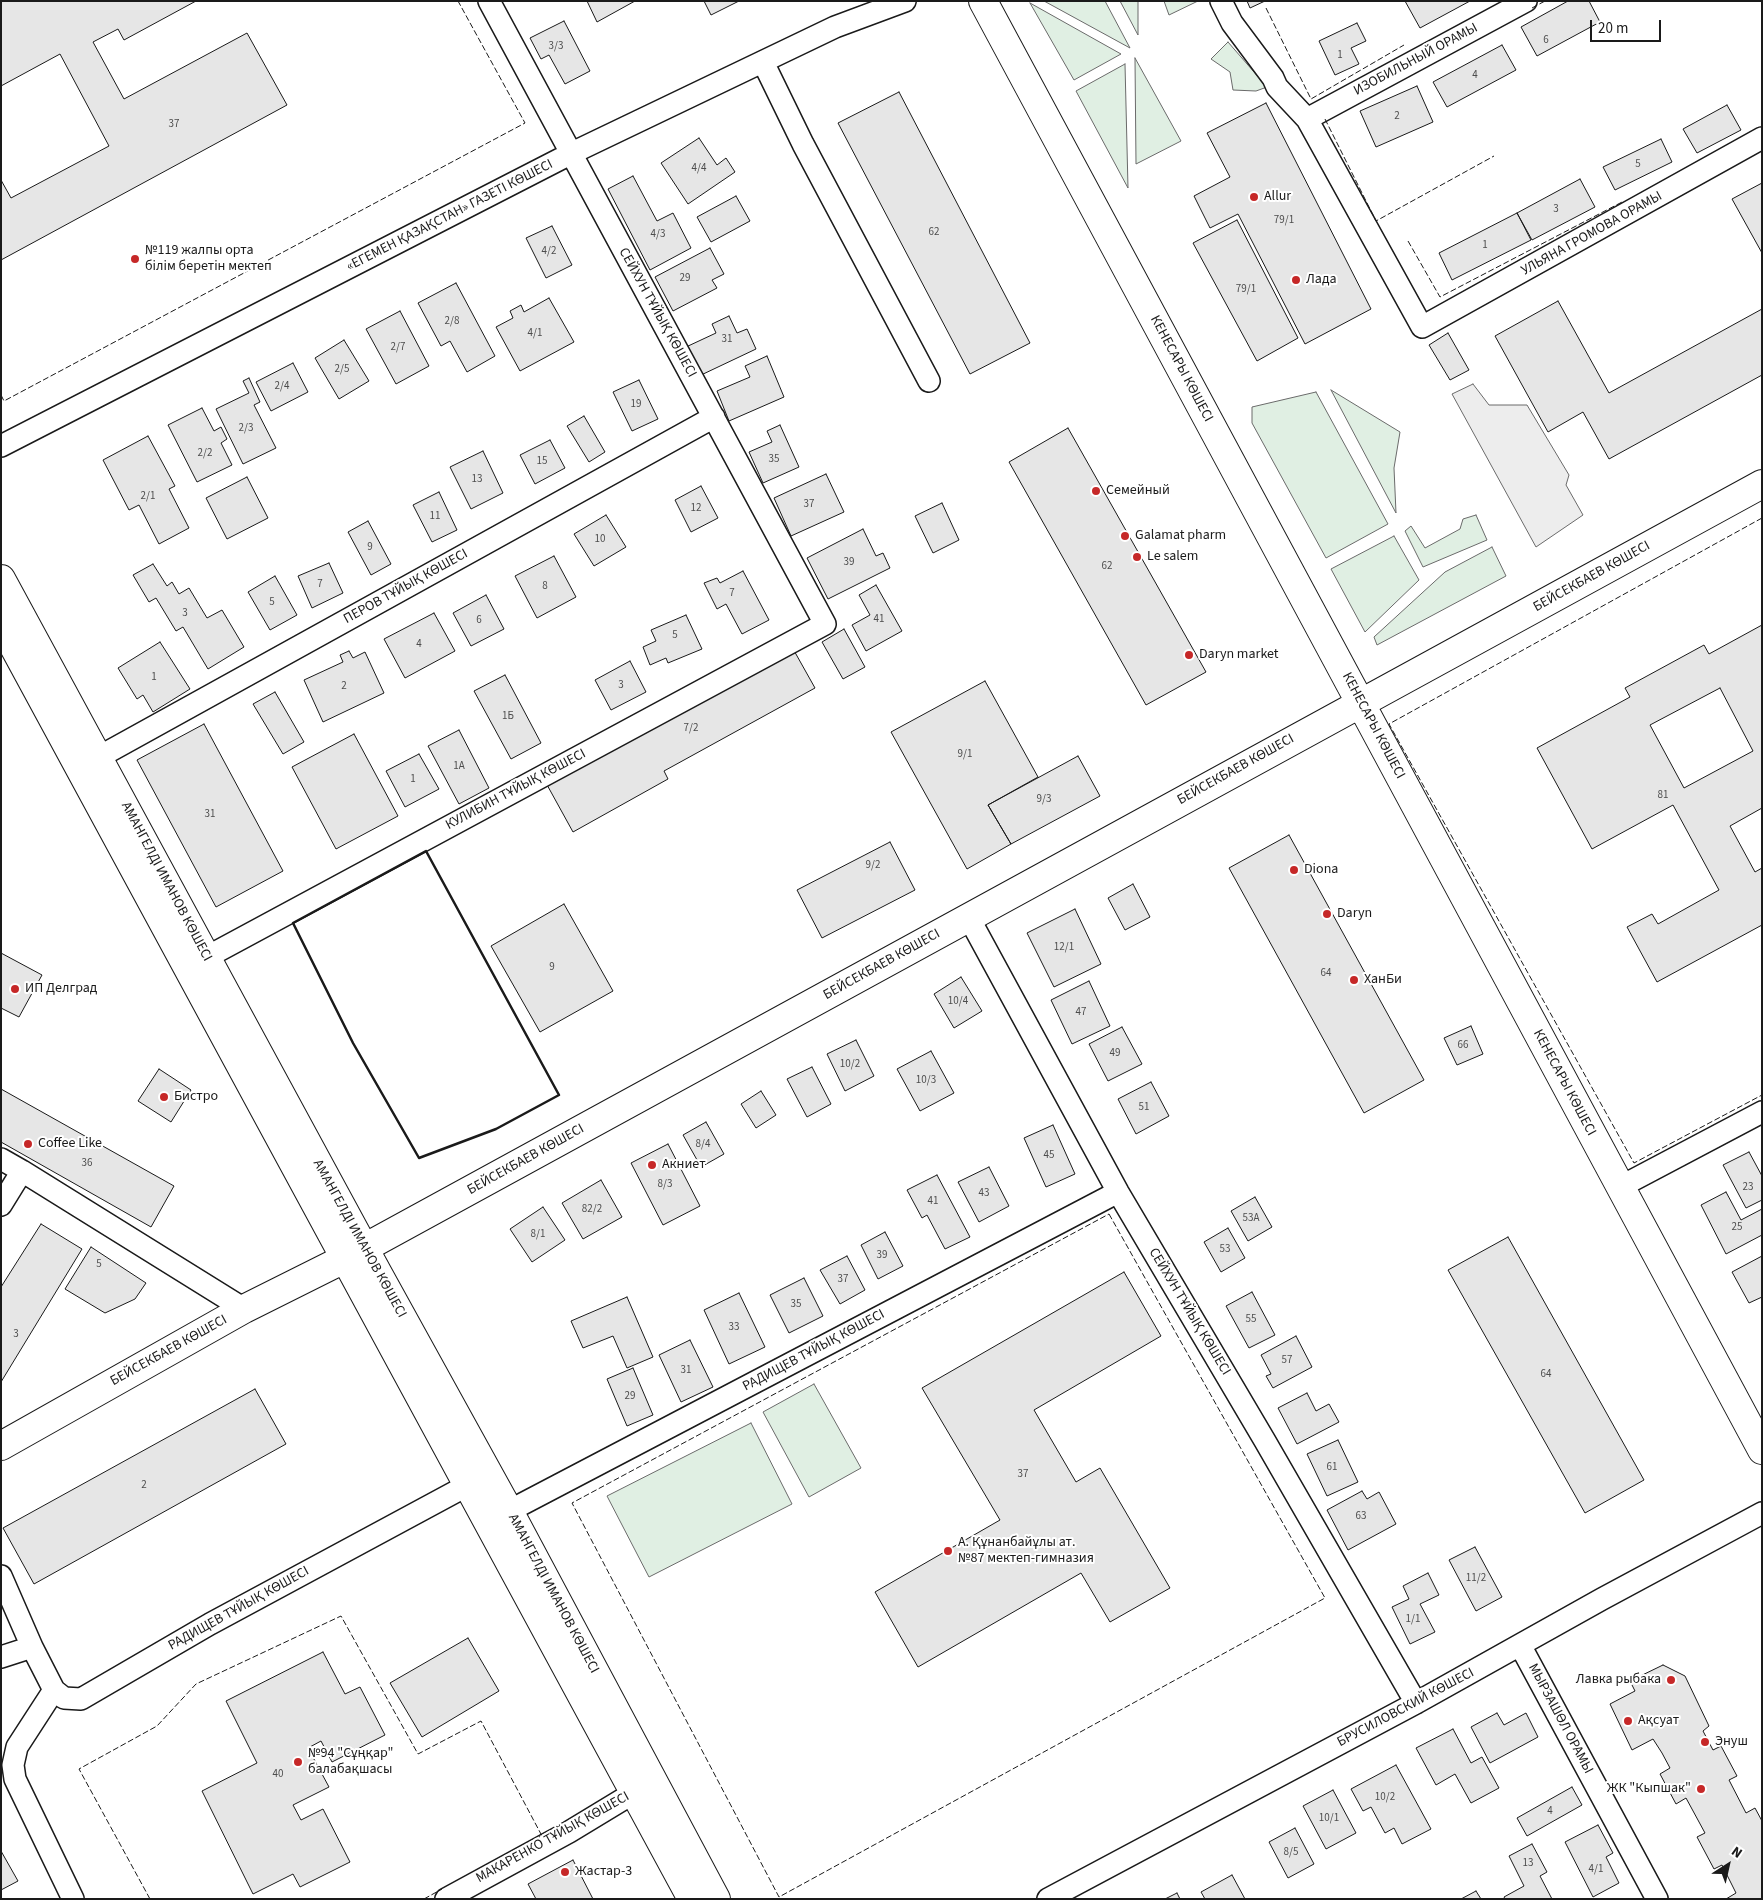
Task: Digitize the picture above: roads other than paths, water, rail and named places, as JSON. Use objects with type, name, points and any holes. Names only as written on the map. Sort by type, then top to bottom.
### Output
[{"type":"main road","name":"КЕНЕСАРЫ КӨШЕСІ","points":[[983,1],[1762,1450]]},
{"type":"main road","name":"БЕЙСЕКБАЕВ КӨШЕСІ","points":[[1,1446],[244,1309],[355,1253],[1762,484]]},
{"type":"main road","name":"АМАНГЕЛДІ ИМАНОВ КӨШЕСІ","points":[[1,579],[207,957],[355,1253],[468,1485],[692,1899]]},
{"type":"main road","name":"АМАНГЕЛДІ ИМАНОВ КӨШЕСІ","points":[[1,623],[355,1253],[509,1511],[716,1899]]},
{"type":"street","name":"СЕЙХУН ТҰЙЫҚ КӨШЕСІ","points":[[489,1],[825,624]]},
{"type":"street","name":"«ЕГЕМЕН ҚАЗАҚСТАН» ГАЗЕТІ КӨШЕСІ","points":[[1,446],[570,154],[863,15],[905,1]]},
{"type":"street","points":[[1221,1],[1232,23],[1274,78],[1277,87],[1307,120]]},
{"type":"street","name":"ИЗОБИЛЬНЫЙ ОРАМЫ","points":[[1307,120],[1526,1]]},
{"type":"street","points":[[763,62],[803,144],[929,381]]},
{"type":"street","name":"УЛЬЯНА ГРОМОВА ОРАМЫ","points":[[1307,120],[1422,327],[1762,138]]},
{"type":"street","name":"ПЕРОВ ТҰЙЫҚ КӨШЕСІ","points":[[99,757],[714,417]]},
{"type":"street","name":"КУЛИБИН ТҰЙЫҚ КӨШЕСІ","points":[[207,957],[825,624]]},
{"type":"street","name":"СЕЙХУН ТҰЙЫҚ КӨШЕСІ","points":[[969,918],[1118,1192],[1416,1703]]},
{"type":"street","points":[[1620,1187],[1762,1112]]},
{"type":"street","points":[[1,1159],[244,1309]]},
{"type":"street","points":[[1,1205],[22,1171]]},
{"type":"street","name":"РАДИЩЕВ ТҰЙЫҚ КӨШЕСІ","points":[[509,1511],[1118,1192]]},
{"type":"street","name":"РАДИЩЕВ ТҰЙЫҚ КӨШЕСІ","points":[[54,1690],[64,1698],[81,1699],[210,1624],[468,1485]]},
{"type":"street","name":"БРУСИЛОВСКИЙ КӨШЕСІ","points":[[1048,1899],[1416,1703],[1762,1513]]},
{"type":"street","points":[[1,1576],[32,1647],[54,1690],[16,1747],[13,1765],[15,1779],[74,1899]]},
{"type":"street","name":"МЫРЗАШӨЛ ОРАМЫ","points":[[1520,1645],[1657,1899]]},
{"type":"street","points":[[1,1657],[32,1647]]},
{"type":"street","name":"МАКАРЕНКО ТҰЙЫҚ КӨШЕСІ","points":[[446,1899],[569,1832],[635,1792]]},
{"type":"place","name":"Allur","points":[[1254,197]]},
{"type":"place","name":"№119 жалпы орта білім беретін мектеп","points":[[135,259]]},
{"type":"place","name":"Лада","points":[[1296,280]]},
{"type":"place","name":"Семейный","points":[[1096,491]]},
{"type":"place","name":"Galamat pharm","points":[[1125,536]]},
{"type":"place","name":"Le salem","points":[[1137,557]]},
{"type":"place","name":"Daryn market","points":[[1189,655]]},
{"type":"place","name":"Diona","points":[[1294,870]]},
{"type":"place","name":"Daryn","points":[[1327,914]]},
{"type":"place","name":"ХанБи","points":[[1354,980]]},
{"type":"place","name":"ИП Делград","points":[[15,989]]},
{"type":"place","name":"Бистро","points":[[164,1097]]},
{"type":"place","name":"Coffee Like","points":[[28,1144]]},
{"type":"place","name":"Акниет","points":[[652,1165]]},
{"type":"place","name":"А. Құнанбайұлы ат. №87 мектеп-гимназия","points":[[948,1551]]},
{"type":"place","name":"Лавка рыбака","points":[[1671,1680]]},
{"type":"place","name":"Ақсуат","points":[[1628,1721]]},
{"type":"place","name":"Энуш","points":[[1705,1742]]},
{"type":"place","name":"№94 \"Сұңқар\" балабақшасы","points":[[298,1762]]},
{"type":"place","name":"ЖК \"Кыпшак\"","points":[[1701,1789]]},
{"type":"place","name":"Жастар-3","points":[[565,1872]]}]
